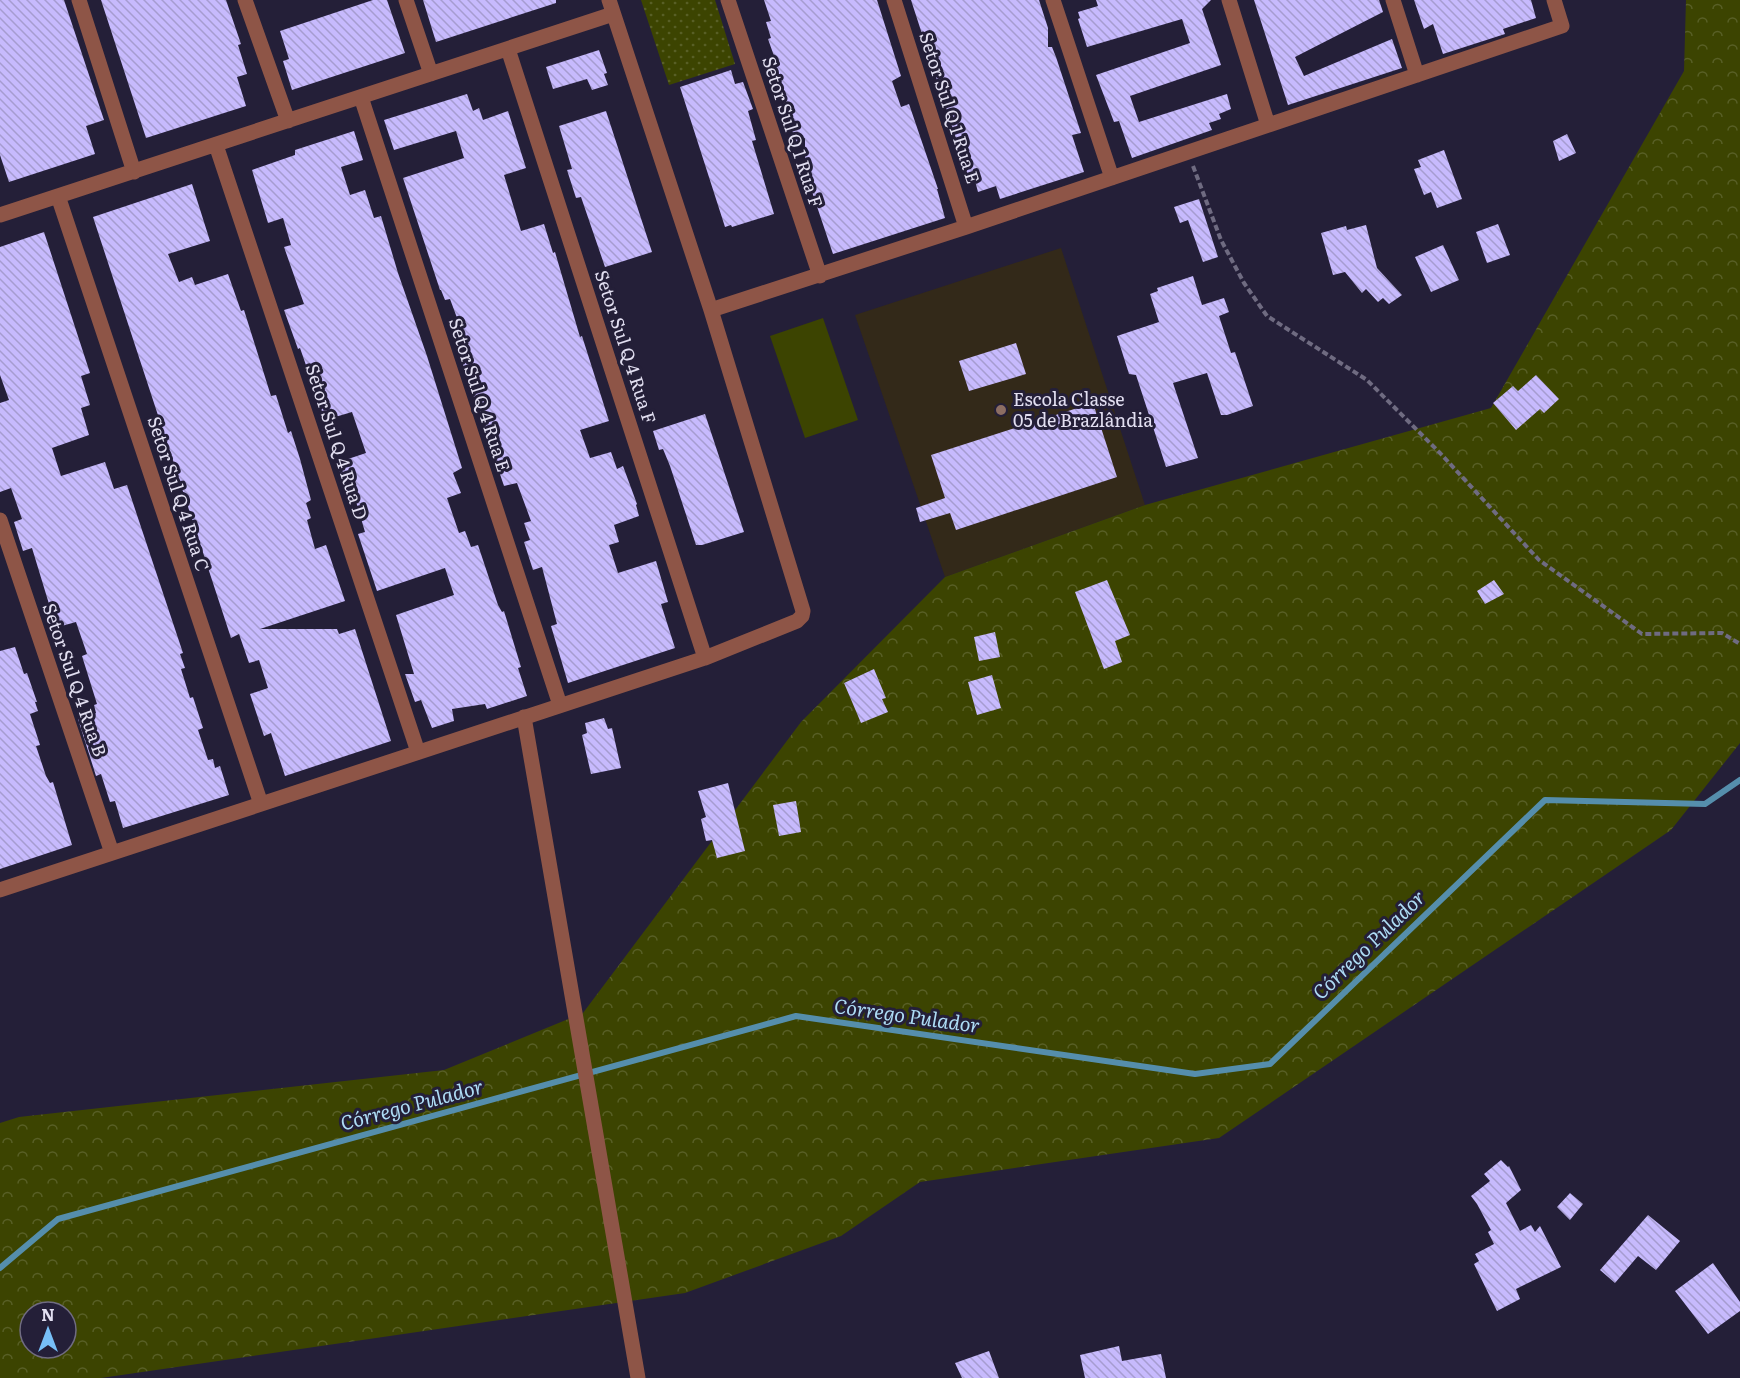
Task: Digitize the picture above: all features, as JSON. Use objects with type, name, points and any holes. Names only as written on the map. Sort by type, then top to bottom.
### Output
[{"type":"street","points":[[79,0],[134,172]]},
{"type":"street","points":[[245,0],[288,121]]},
{"type":"street","points":[[406,0],[431,74]]},
{"type":"street","name":"Setor Sul Q 1 Rua F","points":[[728,0],[820,276]]},
{"type":"street","name":"Setor Sul Q 1 Rua E","points":[[894,0],[966,227]]},
{"type":"street","points":[[1053,0],[1112,178]]},
{"type":"street","points":[[1229,0],[1268,125]]},
{"type":"street","points":[[1393,0],[1417,75]]},
{"type":"street","points":[[711,309],[820,276],[1562,26],[1554,0]]},
{"type":"street","points":[[0,215],[508,49],[611,7],[711,309],[803,611],[797,621],[705,658],[0,890]]},
{"type":"street","name":"Setor Sul Q 4 Rua F","points":[[508,49],[705,658]]},
{"type":"street","name":"Setor Sul Q 4 Rua E","points":[[361,97],[560,705]]},
{"type":"street","name":"Setor Sul Q 4 Rua D","points":[[216,145],[418,752]]},
{"type":"street","name":"Setor Sul Q 4 Rua C","points":[[57,196],[261,804]]},
{"type":"street","name":"Setor Sul Q 4 Rua B","points":[[0,520],[112,853]]},
{"type":"street","points":[[524,717],[638,1378]]},
{"type":"path","points":[[1188,153],[1221,240],[1244,283],[1267,316],[1367,380],[1440,453],[1539,560],[1642,634],[1722,633],[1740,644]]},
{"type":"shaded area","name":"Escola Classe 05 de Brazlândia","points":[[1061,248],[1145,505],[945,577],[855,315]]},
{"type":"green space","points":[[641,0],[715,0],[735,64],[669,85]]},
{"type":"green space","points":[[1686,0],[1740,0],[1740,743],[1671,830],[1219,1138],[920,1182],[841,1236],[685,1293],[101,1378],[0,1378],[0,1123],[19,1117],[444,1070],[583,1013],[801,722],[945,577],[1145,505],[1491,408],[1684,71]]},
{"type":"green space","points":[[823,318],[858,420],[805,438],[770,336]]},
{"type":"building","points":[[0,0],[64,0],[104,120],[86,126],[95,154],[9,182],[0,155]]},
{"type":"building","points":[[101,0],[226,0],[241,44],[238,45],[247,74],[237,77],[246,106],[146,138]]},
{"type":"building","points":[[373,0],[387,0],[405,53],[292,90],[283,61],[289,59],[280,31]]},
{"type":"building","points":[[423,0],[556,0],[556,3],[436,42]]},
{"type":"building","points":[[764,0],[877,0],[901,76],[892,81],[901,107],[909,104],[938,189],[945,218],[833,254],[805,171],[805,138],[796,142],[768,58],[774,56],[768,39],[771,38],[766,22],[771,21]]},
{"type":"building","points":[[911,0],[1039,0],[1048,28],[1048,47],[1052,47],[1056,57],[1081,133],[1072,135],[1084,172],[1000,199],[996,186],[978,192],[974,177],[969,179]]},
{"type":"building","points":[[1096,0],[1211,0],[1202,9],[1221,65],[1130,96],[1139,122],[1227,94],[1231,109],[1219,114],[1221,119],[1209,123],[1212,130],[1132,158],[1119,121],[1114,122],[1096,75],[1190,43],[1182,19],[1087,47],[1078,12],[1098,6]]},
{"type":"building","points":[[1254,0],[1379,0],[1383,12],[1295,57],[1304,76],[1392,39],[1402,68],[1288,105]]},
{"type":"building","points":[[1414,0],[1531,0],[1536,18],[1503,29],[1505,34],[1443,54],[1433,24],[1424,29]]},
{"type":"building","points":[[599,50],[607,73],[604,74],[608,85],[592,90],[587,79],[553,89],[546,67]]},
{"type":"building","points":[[731,70],[735,84],[743,82],[753,109],[748,111],[756,140],[752,141],[774,214],[725,227],[680,87]]},
{"type":"building","points":[[467,94],[473,111],[479,108],[483,120],[508,111],[526,168],[504,175],[521,231],[544,224],[609,421],[580,430],[590,458],[611,452],[617,469],[623,466],[637,504],[639,516],[614,525],[619,542],[609,545],[618,573],[656,561],[668,602],[661,604],[675,648],[568,683],[551,626],[557,624],[542,567],[533,570],[524,542],[530,540],[524,523],[531,521],[517,483],[504,486],[457,347],[461,345],[458,336],[463,334],[450,299],[445,300],[440,290],[403,178],[464,158],[456,131],[394,150],[384,120]]},
{"type":"building","points":[[606,111],[652,252],[605,267],[581,197],[576,198],[567,170],[572,169],[559,126]]},
{"type":"building","points":[[354,131],[363,160],[341,167],[350,195],[365,190],[374,218],[381,216],[462,468],[453,473],[461,493],[447,498],[459,533],[465,531],[471,547],[478,545],[498,605],[502,612],[504,611],[527,696],[487,709],[485,704],[452,709],[454,721],[432,728],[421,700],[415,702],[405,674],[414,674],[396,615],[454,595],[445,568],[377,591],[358,534],[365,532],[352,488],[349,482],[344,484],[336,463],[366,453],[352,412],[325,420],[284,310],[304,304],[284,247],[291,245],[283,218],[268,223],[252,170],[295,155],[295,150]]},
{"type":"building","points":[[1567,134],[1576,153],[1559,161],[1553,141]]},
{"type":"building","points":[[1444,150],[1462,199],[1437,208],[1431,192],[1424,195],[1414,169],[1421,167],[1418,160]]},
{"type":"building","points":[[192,184],[210,241],[168,254],[179,282],[192,277],[195,285],[228,274],[241,311],[244,310],[271,396],[276,395],[288,433],[291,431],[300,459],[311,500],[306,503],[311,518],[307,520],[315,549],[326,545],[345,601],[260,629],[337,629],[339,634],[355,629],[391,741],[285,776],[271,733],[264,736],[250,694],[268,688],[259,660],[249,663],[239,634],[231,638],[93,217]]},
{"type":"building","points":[[1199,199],[1218,257],[1203,262],[1188,220],[1180,223],[1174,207]]},
{"type":"building","points":[[1498,224],[1510,255],[1487,263],[1476,232]]},
{"type":"building","points":[[1366,225],[1377,268],[1402,295],[1389,304],[1383,298],[1378,302],[1366,289],[1362,293],[1345,272],[1333,275],[1321,233],[1346,226],[1347,230]]},
{"type":"building","points":[[44,232],[90,373],[81,376],[90,405],[81,408],[89,435],[52,448],[61,476],[105,462],[114,489],[127,485],[183,653],[180,654],[185,668],[181,669],[203,728],[198,730],[208,760],[213,759],[215,768],[220,766],[229,795],[123,828],[115,801],[110,802],[101,774],[96,776],[78,719],[96,713],[94,705],[97,704],[82,656],[87,654],[76,622],[58,627],[32,548],[23,551],[14,522],[22,519],[11,488],[0,492],[0,403],[9,400],[0,375],[0,247]]},
{"type":"building","points":[[1443,245],[1459,280],[1431,292],[1415,257]]},
{"type":"building","points":[[1193,276],[1202,305],[1224,298],[1229,312],[1219,316],[1231,353],[1235,352],[1253,406],[1221,415],[1207,373],[1173,383],[1198,458],[1166,467],[1136,375],[1129,374],[1117,336],[1159,322],[1150,294],[1158,291],[1157,288]]},
{"type":"building","points":[[1016,343],[1026,374],[969,391],[959,361]]},
{"type":"building","points":[[1536,375],[1559,399],[1544,413],[1540,409],[1516,430],[1493,403],[1513,386],[1518,391]]},
{"type":"building","points":[[1093,403],[1117,477],[956,530],[950,513],[920,522],[916,508],[945,498],[931,455]]},
{"type":"building","points":[[705,414],[744,532],[696,545],[670,466],[663,449],[659,450],[653,431]]},
{"type":"building","points":[[1107,580],[1130,635],[1115,641],[1122,662],[1104,669],[1075,592]]},
{"type":"building","points":[[1494,580],[1504,594],[1485,604],[1477,591]]},
{"type":"building","points":[[995,632],[1000,657],[979,661],[974,637]]},
{"type":"building","points":[[15,647],[37,702],[35,702],[38,711],[30,714],[40,745],[36,746],[46,776],[50,783],[53,782],[72,845],[0,869],[0,651]]},
{"type":"building","points":[[874,669],[886,698],[882,699],[888,712],[861,723],[844,683]]},
{"type":"building","points":[[992,675],[1001,708],[977,715],[968,682]]},
{"type":"building","points":[[604,718],[608,729],[612,728],[621,768],[591,774],[582,735],[587,733],[585,723]]},
{"type":"building","points":[[728,783],[745,851],[717,858],[712,840],[706,841],[701,819],[706,817],[698,791]]},
{"type":"building","points":[[796,801],[801,832],[779,836],[773,805]]},
{"type":"building","points":[[1501,1160],[1509,1166],[1521,1190],[1506,1203],[1520,1231],[1531,1225],[1535,1232],[1540,1226],[1561,1267],[1516,1289],[1520,1299],[1497,1311],[1474,1264],[1479,1261],[1475,1254],[1494,1244],[1488,1232],[1491,1230],[1471,1196],[1490,1181],[1484,1174]]},
{"type":"building","points":[[1570,1193],[1583,1204],[1570,1220],[1557,1207]]},
{"type":"building","points":[[1648,1215],[1680,1241],[1656,1270],[1638,1256],[1615,1283],[1600,1270]]},
{"type":"building","points":[[1713,1263],[1740,1302],[1740,1311],[1708,1334],[1675,1291]]},
{"type":"building","points":[[1119,1346],[1122,1361],[1161,1354],[1166,1378],[1085,1378],[1080,1355]]},
{"type":"building","points":[[989,1351],[999,1378],[962,1378],[955,1363]]},
{"type":"waterway","name":"Córrego Pulador","points":[[0,1268],[58,1219],[796,1016],[1195,1074],[1270,1064],[1545,800],[1705,804],[1740,780]]},
{"type":"place","name":"Escola Classe 05 de Brazlândia","points":[[1001,410]]}]
